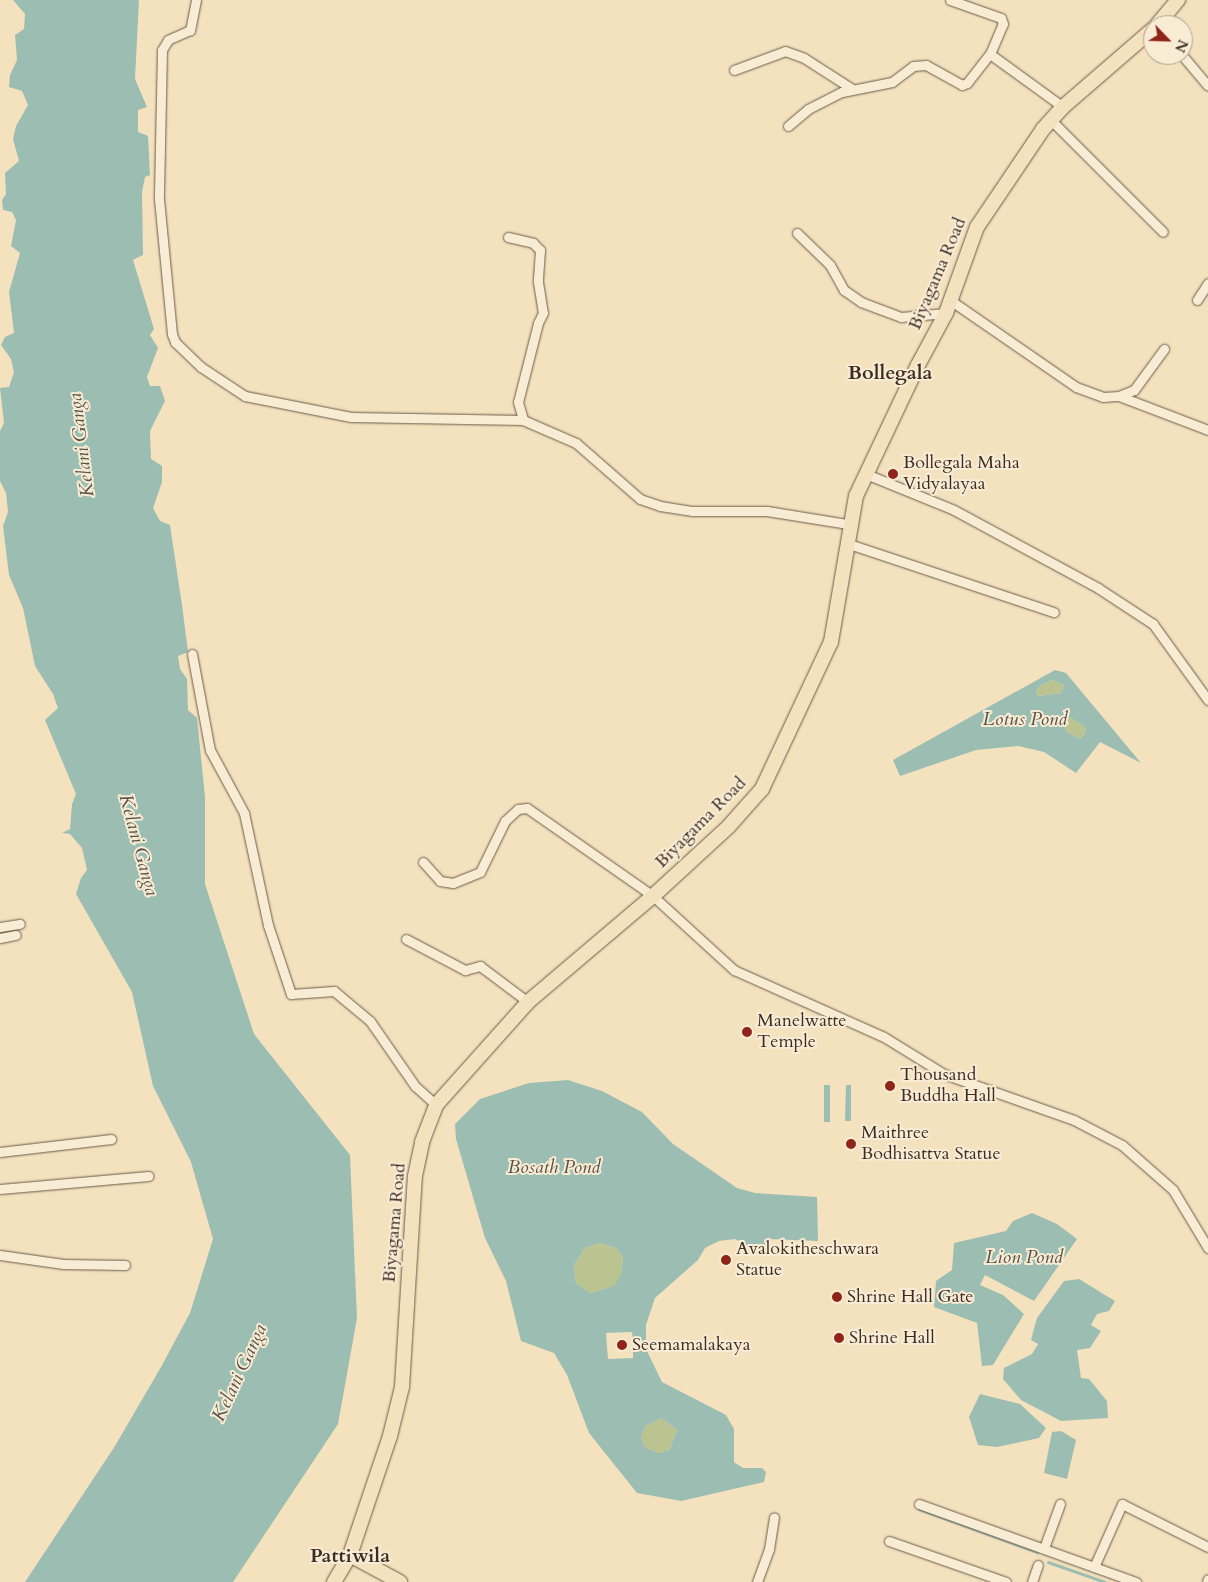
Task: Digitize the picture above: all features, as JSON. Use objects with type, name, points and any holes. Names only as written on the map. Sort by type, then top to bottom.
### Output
[{"type":"main road","points":[[1165,15],[1178,0]]},
{"type":"main road","name":"Biyagama Road","points":[[334,1582],[350,1555],[390,1436],[402,1387],[414,1176],[422,1142],[436,1105],[528,1002],[652,896],[729,826],[762,789],[831,642],[853,525],[856,496],[948,307],[977,226],[1051,120],[1063,107],[1143,38]]},
{"type":"main road","points":[[350,1555],[400,1582]]},
{"type":"street","points":[[196,0],[190,30],[168,40],[161,56],[159,199],[170,323],[175,342],[201,367],[245,396],[351,416],[523,420],[576,443],[619,482],[650,503],[693,511],[786,513],[853,525]]},
{"type":"street","points":[[788,126],[808,109],[851,88],[869,89],[892,82],[913,66],[926,65],[962,85],[967,83],[990,54],[1003,24],[1001,18],[950,0]]},
{"type":"street","points":[[734,70],[785,51],[804,58],[851,88]]},
{"type":"street","points":[[990,54],[1063,107]]},
{"type":"street","points":[[1190,65],[1208,86]]},
{"type":"street","points":[[1051,120],[1163,232]]},
{"type":"street","points":[[797,233],[830,265],[844,290],[861,302],[901,317],[948,307],[1076,387],[1103,397],[1119,396],[1134,390],[1164,349]]},
{"type":"street","points":[[508,237],[534,243],[540,250],[538,282],[543,313],[538,322],[518,402],[523,420]]},
{"type":"street","points":[[1197,300],[1208,284]]},
{"type":"street","points":[[1119,396],[1208,430]]},
{"type":"street","points":[[866,474],[954,510],[1098,588],[1153,624],[1208,700]]},
{"type":"street","points":[[849,544],[1054,612]]},
{"type":"street","points":[[192,654],[210,750],[244,813],[268,924],[291,994],[334,991],[370,1021],[415,1086],[436,1105]]},
{"type":"street","points":[[423,862],[440,881],[453,884],[480,872],[505,821],[518,808],[528,808],[652,896],[734,970],[757,982],[884,1037],[944,1074],[1074,1120],[1122,1145],[1173,1190],[1208,1248]]},
{"type":"street","points":[[0,927],[20,924]]},
{"type":"street","points":[[0,938],[16,935]]},
{"type":"street","points":[[406,938],[465,970],[480,966],[528,1002]]},
{"type":"street","points":[[0,1152],[111,1139]]},
{"type":"street","points":[[0,1189],[148,1176]]},
{"type":"street","points":[[0,1254],[63,1264],[126,1265]]},
{"type":"street","points":[[919,1504],[1136,1582]]},
{"type":"street","points":[[1044,1548],[1060,1504]]},
{"type":"street","points":[[1094,1566],[1122,1504],[1208,1547]]},
{"type":"street","points":[[757,1582],[768,1549],[774,1517]]},
{"type":"street","points":[[889,1542],[1006,1582]]},
{"type":"street","points":[[1032,1582],[1038,1565]]},
{"type":"green space","points":[[1053,680],[1064,685],[1061,693],[1038,696],[1036,691],[1041,685]]},
{"type":"green space","points":[[1069,716],[1085,727],[1086,732],[1079,739],[1066,731],[1065,724]]},
{"type":"green space","points":[[600,1243],[616,1248],[623,1257],[621,1274],[615,1286],[591,1293],[576,1283],[574,1265],[585,1248]]},
{"type":"green space","points":[[661,1418],[677,1430],[669,1450],[658,1453],[645,1447],[641,1437],[646,1426]]},
{"type":"water","name":"Kelani Ganga","points":[[13,0],[139,0],[135,79],[147,107],[138,110],[138,132],[148,136],[150,175],[145,177],[142,192],[143,255],[133,260],[154,329],[150,335],[158,348],[147,377],[150,386],[160,386],[165,401],[150,431],[151,459],[162,466],[162,482],[153,508],[160,521],[170,525],[182,605],[188,652],[178,656],[180,669],[187,679],[188,710],[197,718],[205,797],[205,884],[254,1034],[350,1155],[357,1318],[338,1424],[233,1582],[25,1582],[115,1446],[161,1367],[190,1313],[213,1239],[191,1162],[153,1086],[132,992],[76,894],[81,878],[87,870],[82,848],[70,834],[62,833],[70,829],[72,804],[76,794],[45,720],[58,708],[53,694],[35,666],[23,608],[9,575],[3,526],[8,512],[6,493],[0,481],[0,431],[4,423],[0,388],[9,387],[14,372],[11,359],[1,345],[5,337],[14,333],[9,292],[20,253],[11,246],[16,220],[12,212],[3,210],[2,200],[6,194],[5,173],[19,161],[13,139],[16,126],[28,105],[22,91],[9,87],[10,75],[17,60],[15,35],[24,29],[25,14]]},
{"type":"water","name":"Lotus Pond","points":[[1055,670],[1066,673],[1141,763],[1100,742],[1076,773],[1044,752],[1018,746],[976,750],[900,776],[893,760]],"holes":[[[1053,680],[1064,685],[1061,693],[1038,696],[1036,691],[1041,685]],[[1070,717],[1085,727],[1086,732],[1079,739],[1066,731],[1065,724]]]},
{"type":"water","name":"Bosath Pond","points":[[568,1080],[602,1091],[642,1112],[673,1144],[737,1188],[755,1193],[817,1197],[818,1241],[768,1239],[764,1246],[750,1248],[735,1239],[719,1241],[705,1248],[698,1260],[655,1298],[646,1325],[646,1341],[633,1341],[632,1332],[606,1333],[608,1359],[633,1358],[633,1350],[646,1349],[662,1382],[726,1415],[734,1429],[734,1462],[743,1468],[762,1468],[766,1472],[764,1482],[681,1501],[637,1493],[589,1433],[567,1375],[554,1353],[521,1341],[506,1281],[485,1238],[456,1139],[455,1124],[480,1099],[529,1083]],"holes":[[[600,1243],[616,1248],[623,1257],[621,1274],[614,1286],[591,1293],[576,1283],[574,1265],[585,1248]],[[661,1418],[677,1430],[669,1450],[658,1453],[645,1447],[641,1437],[646,1426]]]},
{"type":"water","points":[[824,1085],[830,1085],[830,1122],[824,1122]]},
{"type":"water","points":[[846,1085],[851,1085],[851,1121],[845,1121]]},
{"type":"water","name":"Lion Pond","points":[[1032,1213],[1057,1224],[1077,1239],[1034,1301],[985,1275],[980,1285],[1003,1295],[1024,1314],[993,1365],[982,1366],[977,1323],[934,1307],[936,1281],[952,1270],[954,1243],[1006,1231],[1013,1221]]},
{"type":"water","points":[[1079,1279],[1115,1301],[1109,1311],[1097,1314],[1091,1325],[1101,1331],[1090,1348],[1077,1350],[1081,1378],[1089,1379],[1107,1401],[1108,1418],[1061,1421],[1021,1400],[1003,1379],[1004,1368],[1032,1354],[1038,1344],[1031,1340],[1037,1318],[1064,1281]]},
{"type":"water","points":[[980,1394],[1020,1404],[1046,1428],[1039,1438],[997,1447],[978,1445],[969,1417]]},
{"type":"water","points":[[1061,1431],[1076,1440],[1067,1479],[1044,1473],[1052,1432]]},
{"type":"waterway","points":[[919,1509],[1037,1552]]},
{"type":"waterway","points":[[1048,1562],[1105,1582]]},
{"type":"place","name":"Bollegala Maha Vidyalayaa","points":[[893,474]]},
{"type":"place","name":"Manelwatte Temple","points":[[747,1032]]},
{"type":"place","name":"Thousand Buddha Hall","points":[[890,1086]]},
{"type":"place","name":"Maithree Bodhisattva Statue","points":[[851,1144]]},
{"type":"place","name":"Avalokitheschwara Statue","points":[[726,1260]]},
{"type":"place","name":"Shrine Hall Gate","points":[[837,1297]]},
{"type":"place","name":"Shrine Hall","points":[[839,1338]]},
{"type":"place","name":"Seemamalakaya","points":[[622,1345]]},
{"type":"district","name":"Bollegala","points":[[890,372]]},
{"type":"district","name":"Pattiwila","points":[[350,1555]]}]
